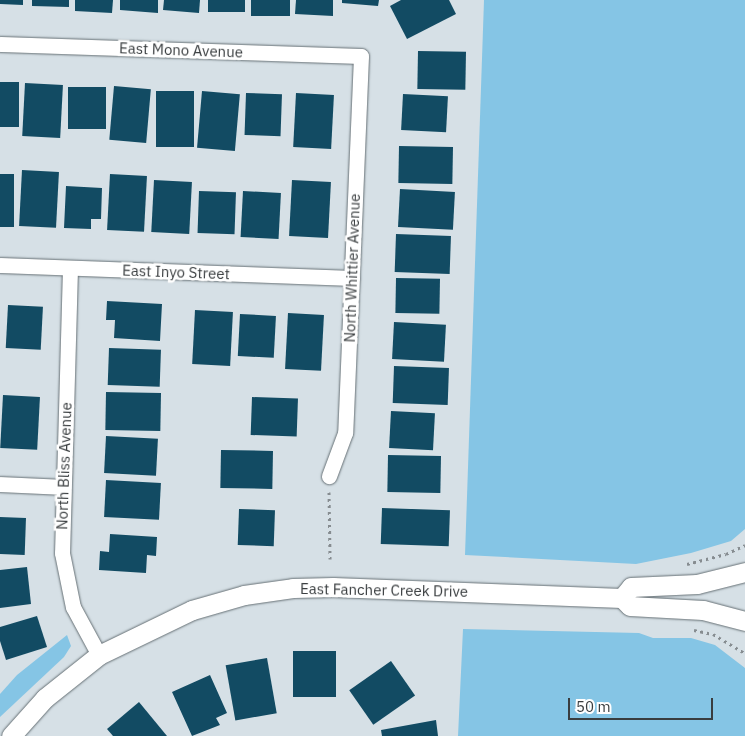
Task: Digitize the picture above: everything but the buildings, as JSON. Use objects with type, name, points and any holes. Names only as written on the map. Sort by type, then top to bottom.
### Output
[{"type":"street","name":"East Mono Avenue","points":[[0,44],[361,56]]},
{"type":"street","name":"North Whittier Avenue","points":[[329,476],[345,433],[361,56]]},
{"type":"street","name":"East Inyo Street","points":[[0,265],[352,278]]},
{"type":"street","name":"North Bliss Avenue","points":[[70,268],[62,553],[65,580],[73,607],[100,655]]},
{"type":"street","points":[[0,484],[63,487]]},
{"type":"street","points":[[622,598],[631,587],[697,584],[745,572]]},
{"type":"street","name":"East Fancher Creek Drive","points":[[11,736],[45,698],[100,655],[192,610],[244,595],[292,588],[622,598],[630,606],[704,610],[728,614],[745,621]]},
{"type":"path","points":[[329,476],[330,559]]},
{"type":"path","points":[[684,565],[726,554],[745,545]]},
{"type":"path","points":[[692,630],[713,634],[745,653]]},
{"type":"shaded area","points":[[484,0],[745,0],[745,529],[731,541],[691,553],[636,564],[465,555]]},
{"type":"shaded area","points":[[463,629],[639,633],[653,638],[691,638],[715,645],[745,668],[745,736],[458,736]]},
{"type":"shaded area","points":[[67,635],[71,646],[64,657],[0,717],[0,694],[17,675]]}]
